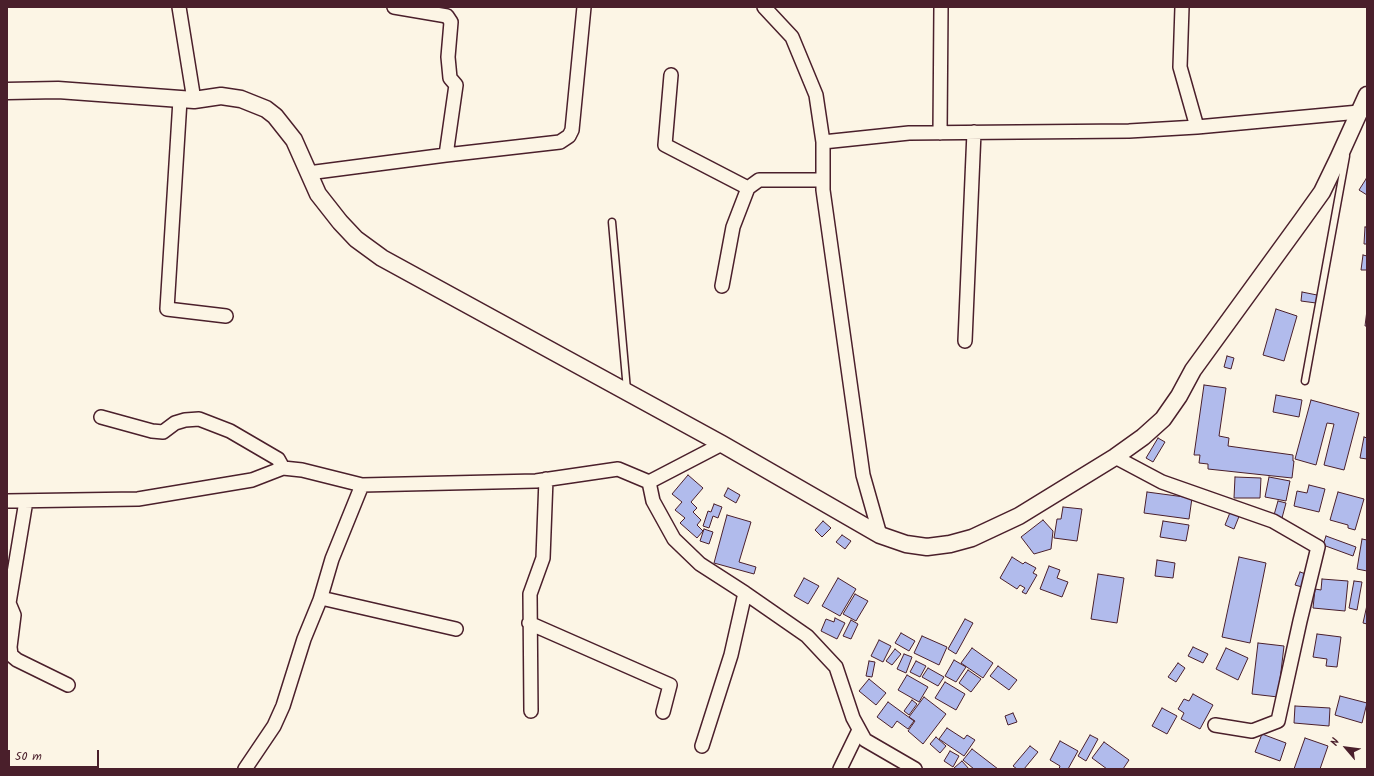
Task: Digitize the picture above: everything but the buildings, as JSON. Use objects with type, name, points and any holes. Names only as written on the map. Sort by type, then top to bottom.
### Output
[{"type":"street","points":[[179,7],[187,100],[167,308],[226,316]]},
{"type":"street","points":[[394,7],[447,16],[451,22],[448,57],[450,78],[456,85],[446,155]]},
{"type":"street","points":[[308,173],[560,142],[569,136],[572,130],[584,7]]},
{"type":"street","points":[[764,7],[792,37],[816,95],[824,142],[823,190],[863,475],[880,535]]},
{"type":"street","points":[[940,133],[941,7]]},
{"type":"street","points":[[1182,7],[1180,67],[1197,127]]},
{"type":"street","points":[[671,75],[665,145],[748,188]]},
{"type":"street","points":[[7,91],[58,90],[187,100],[221,96],[241,99],[266,108],[275,116],[294,140],[318,194],[340,222],[356,239],[382,258],[627,394],[722,444],[880,535],[906,544],[927,547],[950,544],[972,538],[1019,516],[1115,457],[1143,437],[1163,419],[1179,396],[1193,370],[1322,192],[1367,95]]},
{"type":"street","points":[[824,142],[909,133],[1129,131],[1197,127],[1358,112]]},
{"type":"street","points":[[965,341],[974,132]]},
{"type":"street","points":[[722,286],[733,227],[748,188],[759,180],[823,180]]},
{"type":"street","points":[[101,417],[152,431],[163,432],[175,423],[185,420],[199,419],[230,431],[278,459],[283,468]]},
{"type":"street","points":[[649,482],[722,444]]},
{"type":"street","points":[[1115,457],[1162,482],[1273,521],[1318,547],[1278,721],[1252,731],[1215,725]]},
{"type":"street","points":[[7,501],[138,499],[252,480],[283,468],[302,470],[362,485],[536,481],[618,469],[649,482]]},
{"type":"street","points":[[531,711],[529,623],[530,594],[543,558],[546,479]]},
{"type":"street","points":[[649,482],[654,501],[674,539],[700,564],[807,636],[836,667],[853,718],[865,740],[915,769]]},
{"type":"street","points":[[245,769],[274,726],[283,706],[304,639],[321,598],[332,559],[362,485]]},
{"type":"street","points":[[26,501],[9,603],[14,615],[10,648],[11,655],[17,660],[68,685]]},
{"type":"street","points":[[702,746],[730,656],[745,593]]},
{"type":"street","points":[[321,598],[456,629]]},
{"type":"street","points":[[529,623],[670,685],[663,712]]},
{"type":"street","points":[[840,769],[859,730]]},
{"type":"lane","points":[[1305,382],[1350,131]]},
{"type":"lane","points":[[612,222],[627,394]]}]
